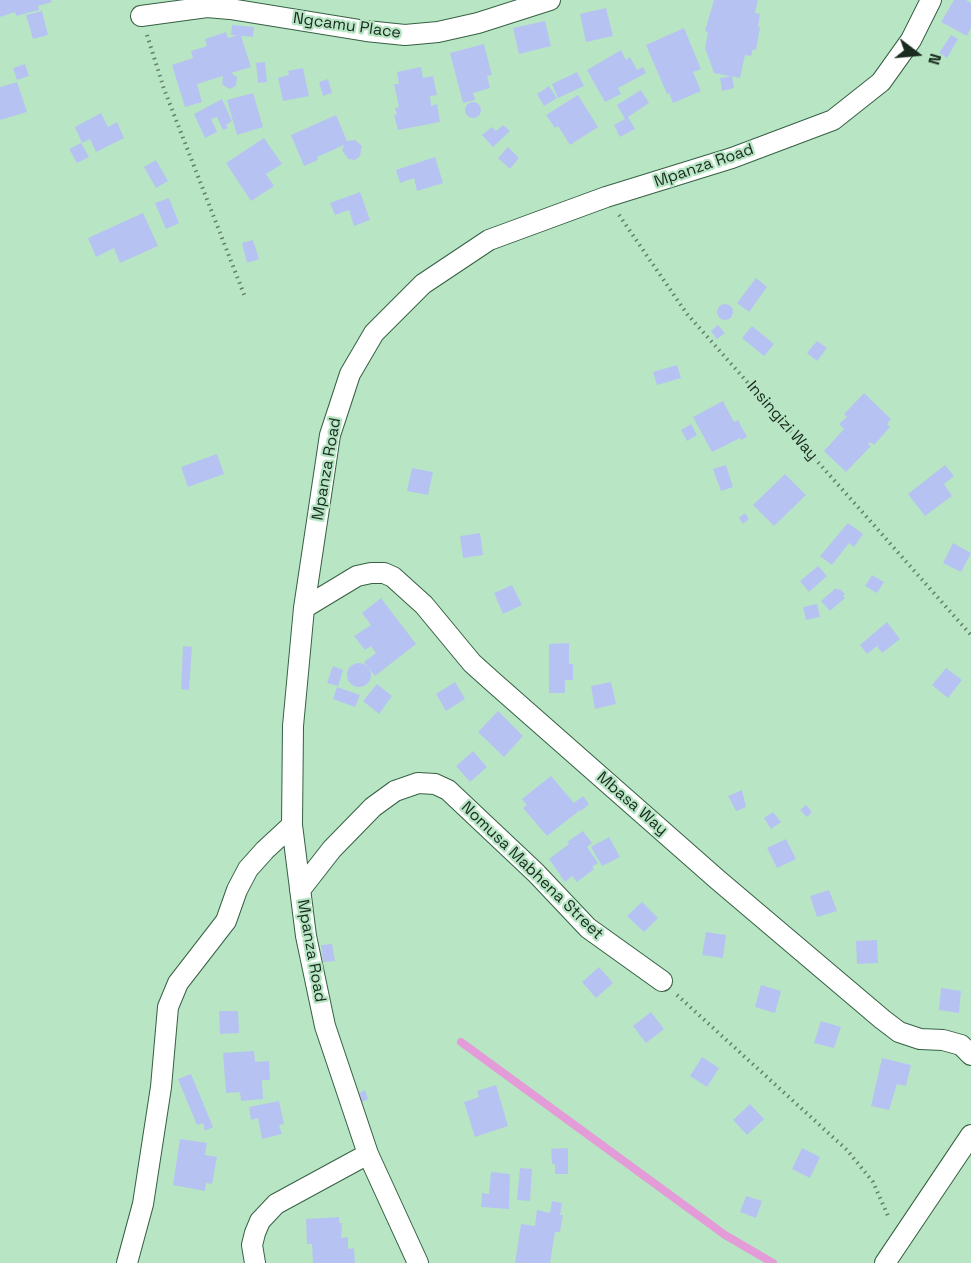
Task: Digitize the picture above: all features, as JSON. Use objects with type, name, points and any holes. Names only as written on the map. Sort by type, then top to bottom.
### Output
[{"type":"street","name":"Ngcamu Place","points":[[141,16],[207,7],[405,35],[438,32],[478,23],[550,0]]},
{"type":"street","name":"Mpanza Road","points":[[418,1263],[368,1154],[326,1026],[306,936],[292,825],[293,726],[304,608],[330,435],[350,374],[374,333],[423,284],[489,240],[606,197],[732,158],[833,120],[881,82],[911,40],[931,0]]},
{"type":"street","name":"Mbasa Way","points":[[304,608],[357,576],[384,573],[393,577],[424,605],[472,663],[718,880],[882,1019],[899,1032],[920,1039],[943,1040],[961,1045],[971,1055]]},
{"type":"street","name":"Nomusa Mabhena Street","points":[[300,890],[332,849],[373,807],[395,791],[418,783],[435,784],[448,790],[536,873],[588,928],[662,981]]},
{"type":"street","points":[[127,1263],[143,1204],[161,1087],[168,1007],[178,983],[226,921],[237,890],[248,869],[292,825]]},
{"type":"street","points":[[885,1263],[971,1135]]},
{"type":"street","points":[[255,1263],[252,1245],[255,1233],[260,1221],[276,1204],[368,1154]]},
{"type":"path","points":[[141,16],[165,89],[245,297]]},
{"type":"path","name":"Insingizi Way","points":[[606,197],[687,314],[971,635]]},
{"type":"path","points":[[662,981],[847,1150],[873,1182],[899,1240]]},
{"type":"building","points":[[0,0],[51,0],[52,2],[38,6],[39,10],[16,16],[15,12],[0,17]]},
{"type":"building","points":[[714,0],[758,0],[755,13],[760,14],[758,27],[760,27],[756,50],[753,49],[751,56],[745,55],[740,78],[714,73],[705,48],[708,32],[705,31]]},
{"type":"building","points":[[954,0],[966,0],[971,3],[971,28],[967,36],[941,22]]},
{"type":"building","points":[[606,8],[613,36],[586,42],[580,14]]},
{"type":"building","points":[[42,11],[48,35],[33,39],[26,15]]},
{"type":"building","points":[[545,21],[551,46],[519,54],[513,28]]},
{"type":"building","points":[[232,25],[254,27],[253,37],[241,36],[251,67],[231,73],[237,77],[236,86],[229,89],[222,84],[223,76],[197,84],[202,102],[185,107],[172,65],[193,58],[191,51],[207,46],[205,39],[226,32],[228,38],[237,35],[231,35]]},
{"type":"building","points":[[684,28],[701,69],[693,72],[701,91],[673,103],[646,45]]},
{"type":"building","points":[[951,35],[958,39],[947,58],[939,53]]},
{"type":"building","points":[[484,44],[492,75],[487,76],[490,88],[473,93],[475,100],[463,103],[450,53]]},
{"type":"building","points":[[621,50],[626,60],[630,57],[637,70],[643,67],[646,73],[618,88],[621,94],[605,102],[587,70]]},
{"type":"building","points":[[265,62],[267,82],[258,83],[256,63]]},
{"type":"building","points":[[25,64],[29,76],[17,80],[13,68]]},
{"type":"building","points":[[421,67],[423,78],[433,76],[437,95],[430,96],[431,106],[437,104],[440,122],[398,130],[394,115],[397,114],[395,108],[399,107],[394,84],[399,84],[397,72]]},
{"type":"building","points":[[303,68],[309,96],[283,101],[278,78],[289,75],[288,71]]},
{"type":"building","points":[[577,72],[584,86],[558,98],[552,84]]},
{"type":"building","points":[[732,76],[734,88],[722,91],[720,78]]},
{"type":"building","points":[[328,79],[332,93],[323,96],[319,82]]},
{"type":"building","points":[[17,82],[27,112],[0,120],[0,87]]},
{"type":"building","points":[[549,86],[557,98],[544,106],[537,94]]},
{"type":"building","points":[[641,90],[649,103],[628,117],[635,129],[620,137],[614,125],[625,119],[617,105]]},
{"type":"building","points":[[253,93],[263,127],[237,135],[227,100]]},
{"type":"building","points":[[578,95],[598,127],[570,145],[558,126],[555,128],[546,115]]},
{"type":"building","points":[[222,99],[232,121],[226,125],[228,128],[223,130],[217,117],[211,119],[217,132],[205,138],[194,114]]},
{"type":"building","points":[[470,102],[476,102],[481,110],[479,116],[470,118],[465,113],[465,107]]},
{"type":"building","points":[[101,113],[108,127],[117,122],[124,138],[96,152],[90,139],[82,143],[75,127]]},
{"type":"building","points":[[336,115],[347,141],[355,140],[362,146],[360,156],[355,160],[348,159],[342,150],[344,145],[317,157],[318,160],[304,166],[291,135]]},
{"type":"building","points":[[503,125],[510,131],[493,147],[482,135],[492,127],[496,131]]},
{"type":"building","points":[[264,138],[282,164],[266,174],[274,186],[251,201],[226,163]]},
{"type":"building","points":[[81,143],[89,157],[77,163],[69,149]]},
{"type":"building","points":[[508,147],[519,158],[510,169],[498,158]]},
{"type":"building","points":[[435,157],[443,183],[417,191],[414,178],[400,183],[396,170]]},
{"type":"building","points":[[156,160],[168,181],[156,188],[144,167]]},
{"type":"building","points":[[360,192],[370,220],[354,226],[349,210],[335,215],[330,203]]},
{"type":"building","points":[[169,198],[179,223],[166,229],[155,203]]},
{"type":"building","points":[[143,213],[158,246],[120,263],[114,248],[96,257],[88,238]]},
{"type":"building","points":[[253,240],[259,259],[247,263],[242,243]]},
{"type":"building","points":[[756,278],[767,287],[749,312],[737,303]]},
{"type":"building","points":[[725,304],[733,312],[725,320],[717,312]]},
{"type":"building","points":[[718,325],[725,333],[717,339],[711,331]]},
{"type":"building","points":[[752,326],[774,344],[764,356],[742,338]]},
{"type":"building","points":[[817,341],[827,348],[817,361],[807,353]]},
{"type":"building","points":[[677,365],[681,378],[657,385],[653,372]]},
{"type":"building","points":[[864,393],[891,419],[887,424],[890,427],[874,445],[870,442],[868,444],[871,446],[846,472],[824,451],[844,429],[839,424],[847,417],[844,414]]},
{"type":"building","points":[[723,401],[734,422],[738,420],[747,437],[741,440],[740,438],[712,452],[693,417]]},
{"type":"building","points":[[691,424],[697,435],[687,441],[681,430]]},
{"type":"building","points":[[217,454],[224,474],[188,487],[181,467]]},
{"type":"building","points":[[726,465],[733,487],[721,491],[713,469]]},
{"type":"building","points":[[945,465],[954,476],[944,484],[952,496],[925,516],[908,494]]},
{"type":"building","points":[[412,468],[433,472],[428,495],[407,491]]},
{"type":"building","points":[[785,474],[806,495],[774,526],[753,505]]},
{"type":"building","points":[[745,513],[749,519],[743,524],[739,518]]},
{"type":"building","points":[[848,523],[863,534],[854,547],[849,543],[832,565],[820,556]]},
{"type":"building","points":[[480,533],[483,555],[463,558],[460,536]]},
{"type":"building","points":[[953,543],[971,553],[961,572],[943,563]]},
{"type":"building","points":[[818,566],[827,576],[809,592],[800,581]]},
{"type":"building","points":[[872,575],[884,582],[877,593],[865,586]]},
{"type":"building","points":[[512,585],[522,605],[503,614],[494,593]]},
{"type":"building","points":[[836,588],[845,594],[843,596],[845,598],[830,611],[821,601]]},
{"type":"building","points":[[381,598],[416,644],[375,676],[364,662],[376,653],[371,646],[365,650],[354,636],[371,625],[362,613]]},
{"type":"building","points":[[817,604],[820,617],[806,620],[803,607]]},
{"type":"building","points":[[887,622],[900,639],[882,653],[877,646],[867,654],[860,645]]},
{"type":"building","points":[[569,643],[569,664],[573,664],[573,680],[565,680],[565,693],[549,693],[549,644]]},
{"type":"building","points":[[183,646],[192,647],[189,690],[181,689]]},
{"type":"building","points":[[359,663],[368,666],[371,675],[368,684],[359,687],[350,684],[347,675],[350,666]]},
{"type":"building","points":[[333,666],[343,670],[338,686],[327,683]]},
{"type":"building","points":[[946,668],[962,680],[948,698],[932,685]]},
{"type":"building","points":[[455,682],[465,699],[446,711],[436,694]]},
{"type":"building","points":[[611,682],[616,704],[595,709],[591,686]]},
{"type":"building","points":[[377,684],[392,696],[379,714],[363,701]]},
{"type":"building","points":[[337,687],[360,695],[355,707],[333,699]]},
{"type":"building","points":[[498,711],[523,736],[504,757],[478,732]]},
{"type":"building","points":[[473,751],[487,767],[470,782],[456,766]]},
{"type":"building","points":[[551,776],[574,803],[583,796],[589,804],[547,836],[523,808],[527,805],[522,799]]},
{"type":"building","points":[[742,790],[746,807],[736,811],[728,796]]},
{"type":"building","points":[[806,805],[812,812],[807,817],[800,810]]},
{"type":"building","points":[[773,812],[781,822],[771,829],[764,818]]},
{"type":"building","points":[[583,831],[592,843],[587,847],[598,863],[577,882],[572,876],[565,882],[549,859]]},
{"type":"building","points":[[609,837],[620,857],[602,866],[591,847]]},
{"type":"building","points":[[786,839],[796,859],[777,868],[767,848]]},
{"type":"building","points":[[829,890],[837,911],[817,917],[810,896]]},
{"type":"building","points":[[642,902],[658,918],[644,932],[627,916]]},
{"type":"building","points":[[706,932],[726,935],[723,958],[702,955]]},
{"type":"building","points":[[877,940],[878,963],[857,964],[856,941]]},
{"type":"building","points":[[332,944],[335,961],[323,962],[321,945]]},
{"type":"building","points":[[599,967],[613,983],[596,998],[582,982]]},
{"type":"building","points":[[761,985],[781,991],[775,1013],[755,1007]]},
{"type":"building","points":[[941,988],[961,991],[959,1013],[939,1010]]},
{"type":"building","points":[[219,1011],[238,1011],[239,1033],[220,1034]]},
{"type":"building","points":[[651,1012],[664,1029],[646,1043],[633,1026]]},
{"type":"building","points":[[821,1021],[841,1027],[834,1048],[814,1043]]},
{"type":"building","points":[[254,1051],[255,1062],[269,1061],[270,1080],[262,1080],[263,1099],[241,1101],[240,1092],[226,1093],[223,1053]]},
{"type":"building","points":[[702,1057],[719,1068],[707,1087],[690,1076]]},
{"type":"building","points":[[882,1058],[911,1065],[906,1086],[897,1084],[889,1110],[871,1106]]},
{"type":"building","points":[[191,1074],[213,1127],[205,1131],[203,1123],[197,1125],[178,1079]]},
{"type":"building","points":[[496,1085],[508,1126],[475,1137],[464,1102],[479,1097],[477,1091]]},
{"type":"building","points":[[365,1090],[368,1099],[362,1102],[359,1093]]},
{"type":"building","points":[[279,1101],[284,1124],[279,1125],[282,1134],[262,1139],[258,1118],[251,1120],[249,1107]]},
{"type":"building","points":[[750,1104],[764,1119],[747,1135],[733,1120]]},
{"type":"building","points":[[180,1139],[207,1143],[205,1155],[217,1157],[212,1184],[206,1183],[205,1191],[173,1185]]},
{"type":"building","points":[[568,1148],[568,1174],[555,1174],[551,1149]]},
{"type":"building","points":[[802,1148],[820,1157],[810,1178],[792,1169]]},
{"type":"building","points":[[520,1168],[532,1169],[530,1201],[517,1200]]},
{"type":"building","points":[[491,1172],[510,1174],[509,1209],[481,1207],[482,1193],[489,1194]]},
{"type":"building","points":[[746,1196],[762,1201],[756,1218],[740,1212]]},
{"type":"building","points":[[552,1201],[562,1203],[560,1215],[563,1215],[560,1232],[555,1232],[550,1263],[515,1263],[521,1224],[535,1226],[537,1210],[550,1213]]},
{"type":"building","points":[[339,1217],[339,1223],[342,1223],[341,1238],[348,1237],[348,1249],[354,1248],[355,1263],[313,1263],[312,1244],[307,1244],[306,1219]]},
{"type":"waterway","points":[[461,1042],[725,1235],[773,1263]]}]
